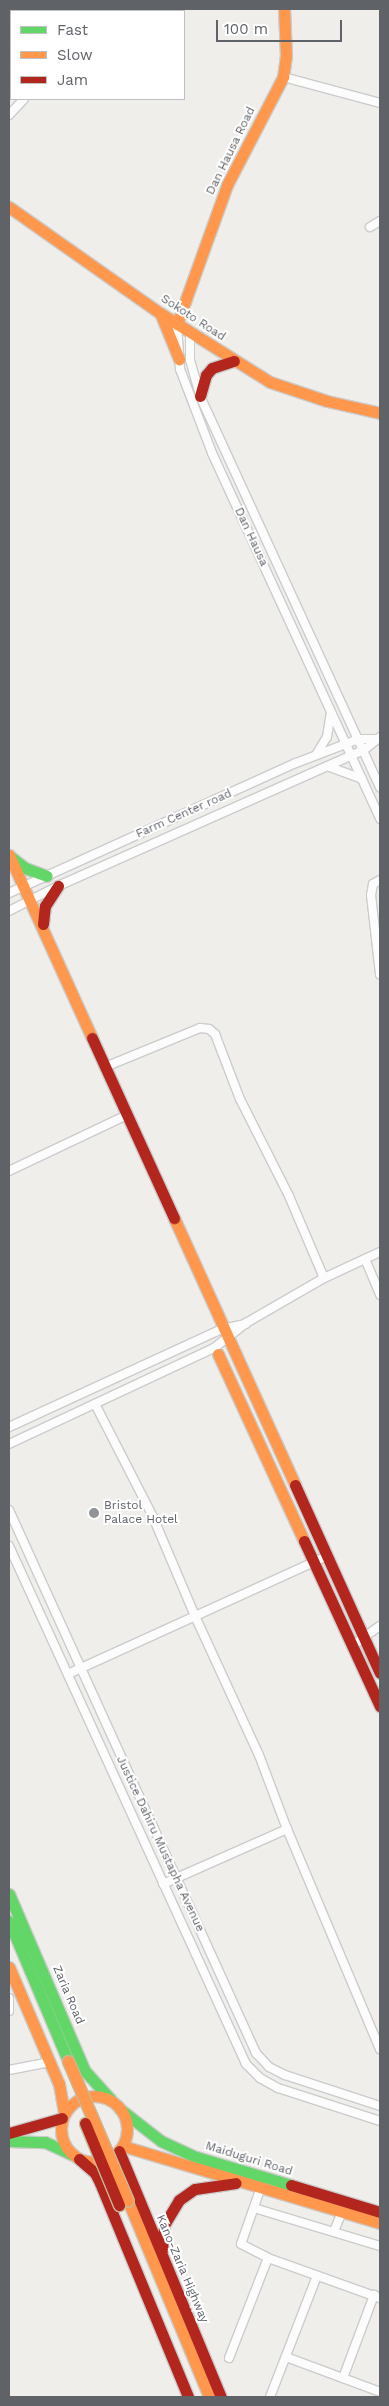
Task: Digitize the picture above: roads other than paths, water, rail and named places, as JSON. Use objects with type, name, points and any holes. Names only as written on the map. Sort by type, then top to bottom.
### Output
[{"type":"main road","name":"Dan Hausa Road","points":[[177,324],[187,303],[228,184],[282,77],[286,56],[284,9]]},
{"type":"main road","name":"Sokoto Road","points":[[9,207],[25,221],[234,361],[286,388],[380,413]]},
{"type":"main road","points":[[9,218],[25,221]]},
{"type":"main road","points":[[187,303],[190,333]]},
{"type":"main road","points":[[160,313],[179,359]]},
{"type":"main road","points":[[200,396],[206,375],[212,368],[234,361]]},
{"type":"main road","points":[[9,855],[25,868],[47,876]]},
{"type":"main road","points":[[9,855],[380,1673]]},
{"type":"main road","points":[[43,931],[43,912],[58,886]]},
{"type":"main road","points":[[218,1354],[380,1706]]},
{"type":"main road","name":"Zaria Road","points":[[9,1894],[85,2071],[111,2100]]},
{"type":"main road","points":[[9,1921],[59,2062],[59,2084],[63,2116],[62,2139],[76,2157],[95,2173],[100,2183],[188,2397]]},
{"type":"main road","points":[[9,1943],[59,2062],[209,2397]]},
{"type":"main road","points":[[9,1968],[59,2062]]},
{"type":"main road","points":[[101,2096],[111,2100],[120,2109],[127,2128],[121,2148],[96,2162],[76,2157],[45,2142],[10,2137],[63,2116],[80,2099],[101,2096]]},
{"type":"main road","name":"Maiduguri Road","points":[[120,2109],[161,2141],[193,2156],[380,2212]]},
{"type":"main road","name":"Maiduguri Road","points":[[121,2148],[380,2223]]},
{"type":"main road","name":"Kano-Zaria Highway","points":[[121,2148],[221,2397]]},
{"type":"main road","points":[[162,2254],[164,2225],[179,2200],[200,2188],[243,2183]]},
{"type":"main road","points":[[123,2203],[198,2397]]},
{"type":"street","points":[[282,77],[380,103]]},
{"type":"street","points":[[9,115],[23,100]]},
{"type":"street","points":[[370,227],[380,221]]},
{"type":"street","name":"Dan Hausa","points":[[177,324],[179,359],[212,453],[380,818]]},
{"type":"street","name":"Dan Hausa","points":[[190,333],[190,360],[200,396],[380,788]]},
{"type":"street","points":[[316,756],[327,737],[331,711]]},
{"type":"street","points":[[359,739],[378,738]]},
{"type":"street","points":[[9,912],[58,886],[352,756],[364,750],[378,738]]},
{"type":"street","name":"Farm Center road","points":[[9,893],[316,756],[359,739]]},
{"type":"street","points":[[327,766],[362,779]]},
{"type":"street","points":[[380,880],[373,884],[371,894],[380,974]]},
{"type":"street","points":[[105,1067],[200,1028],[209,1029],[215,1034],[240,1099],[289,1196],[324,1278]]},
{"type":"street","points":[[9,1171],[127,1115]]},
{"type":"street","points":[[9,1444],[95,1404],[246,1323],[324,1278],[380,1252]]},
{"type":"street","points":[[365,1259],[380,1294]]},
{"type":"street","points":[[9,1427],[225,1334]]},
{"type":"street","points":[[95,1404],[153,1516],[195,1616],[259,1755],[287,1830],[380,2049]]},
{"type":"street","name":"Justice Dahiru Mustapha Avenue","points":[[9,1510],[256,2053],[269,2066],[307,2084],[380,2106]]},
{"type":"street","points":[[9,1546],[246,2064],[260,2078],[299,2096],[380,2121]]},
{"type":"street","points":[[68,1674],[327,1556]]},
{"type":"street","points":[[352,1646],[380,1626]]},
{"type":"street","points":[[163,1884],[287,1830]]},
{"type":"street","points":[[9,1998],[9,2011]]},
{"type":"street","points":[[9,2070],[59,2062]]},
{"type":"street","points":[[260,2078],[269,2066]]},
{"type":"street","points":[[260,2187],[241,2244],[268,2258],[377,2297],[343,2378]]},
{"type":"street","points":[[254,2208],[380,2246]]},
{"type":"street","points":[[334,2231],[342,2212]]},
{"type":"street","points":[[229,2358],[268,2258]]},
{"type":"street","points":[[270,2397],[317,2276]]},
{"type":"street","points":[[286,2357],[380,2392]]},
{"type":"place","name":"Bristol Palace Hotel","points":[[94,1513]]}]
